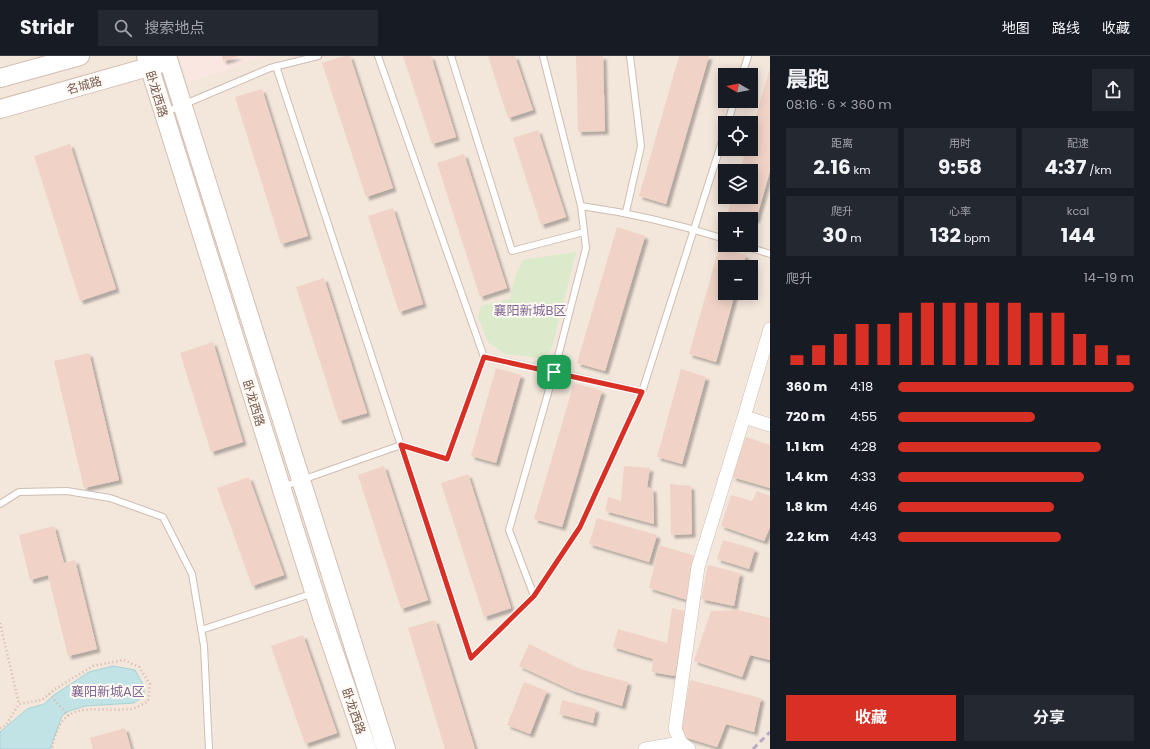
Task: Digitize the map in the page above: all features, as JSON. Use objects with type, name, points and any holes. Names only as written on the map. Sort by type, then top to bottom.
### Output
[{"type":"main road","points":[[0,78],[80,56]]},
{"type":"main road","name":"名城路","points":[[0,108],[147,61],[167,59]]},
{"type":"main road","name":"卧龙西路","points":[[167,59],[386,749]]},
{"type":"main road","name":"卧龙西路","points":[[147,61],[314,592],[367,749]]},
{"type":"street","points":[[645,749],[685,746],[675,729],[698,568],[770,329]]},
{"type":"street","points":[[744,417],[770,425]]},
{"type":"lane","points":[[163,113],[276,66],[318,56]]},
{"type":"lane","points":[[281,488],[401,445],[447,459],[484,357],[378,56]]},
{"type":"lane","points":[[451,56],[512,251],[584,232]]},
{"type":"lane","points":[[534,596],[509,530],[554,372],[586,248],[581,206],[543,56]]},
{"type":"lane","points":[[626,212],[641,146],[630,56]]},
{"type":"lane","points":[[744,68],[748,56]]},
{"type":"lane","points":[[276,66],[471,658],[534,596],[580,527],[642,392],[718,155]]},
{"type":"lane","points":[[581,206],[626,212],[718,237]]},
{"type":"lane","points":[[758,250],[770,254]]},
{"type":"lane","points":[[484,357],[642,392]]},
{"type":"lane","points":[[0,504],[19,492],[67,491],[110,498],[164,517],[192,574],[204,646],[209,749]]},
{"type":"lane","points":[[201,630],[314,592]]},
{"type":"path","points":[[0,623],[20,704]]},
{"type":"path","points":[[0,728],[6,725],[20,704],[42,700],[93,666],[124,660],[139,667],[150,684],[148,701],[133,709],[95,708],[75,711],[59,724],[52,749]]},
{"type":"path","points":[[49,694],[69,716]]},
{"type":"shaded area","points":[[0,56],[770,56],[770,749],[0,749]]},
{"type":"shaded area","points":[[180,56],[263,56],[188,83]]},
{"type":"green space","points":[[576,252],[551,351],[540,358],[505,354],[488,342],[478,317],[481,306],[510,299],[516,274],[523,260]]},
{"type":"water","points":[[113,666],[135,670],[144,686],[144,696],[134,703],[85,706],[69,711],[62,716],[50,749],[0,749],[0,732],[27,709],[44,704],[54,695],[89,672]]},
{"type":"building","points":[[222,56],[239,56],[223,61]]},
{"type":"building","points":[[344,56],[350,56],[393,188],[366,197],[322,63]]},
{"type":"building","points":[[403,56],[431,56],[456,137],[432,144]]},
{"type":"building","points":[[488,56],[515,56],[533,110],[508,118]]},
{"type":"building","points":[[576,56],[603,56],[605,131],[578,132]]},
{"type":"building","points":[[679,56],[709,56],[666,204],[639,196]]},
{"type":"building","points":[[770,68],[770,171],[758,213],[728,212],[731,204],[758,204],[758,164],[742,164],[744,156],[758,156],[758,116],[756,116]]},
{"type":"building","points":[[262,89],[308,236],[281,244],[235,97]]},
{"type":"building","points":[[538,130],[566,217],[541,225],[513,138]]},
{"type":"building","points":[[70,144],[116,289],[80,301],[34,156]]},
{"type":"building","points":[[464,154],[507,288],[480,297],[437,163]]},
{"type":"building","points":[[393,208],[423,304],[399,312],[368,216]]},
{"type":"building","points":[[617,227],[645,236],[605,371],[577,363]]},
{"type":"building","points":[[718,252],[734,252],[746,255],[745,260],[718,260],[718,300],[733,300],[716,362],[689,354]]},
{"type":"building","points":[[324,278],[367,413],[339,421],[296,287]]},
{"type":"building","points":[[213,342],[243,442],[211,452],[180,353]]},
{"type":"building","points":[[89,353],[119,480],[84,488],[54,361]]},
{"type":"building","points":[[496,368],[521,375],[496,463],[471,456]]},
{"type":"building","points":[[681,369],[706,377],[682,464],[657,457]]},
{"type":"building","points":[[574,383],[602,391],[562,527],[534,519]]},
{"type":"building","points":[[746,437],[770,445],[770,488],[732,477]]},
{"type":"building","points":[[384,466],[428,600],[401,609],[358,475]]},
{"type":"building","points":[[624,466],[650,468],[647,487],[653,489],[654,524],[605,511],[608,497],[621,501]]},
{"type":"building","points":[[468,474],[511,608],[484,617],[441,483]]},
{"type":"building","points":[[249,477],[284,575],[252,586],[217,488]]},
{"type":"building","points":[[670,484],[691,486],[692,534],[671,535]]},
{"type":"building","points":[[757,491],[770,496],[770,527],[764,541],[721,526],[731,495],[752,501]]},
{"type":"building","points":[[597,518],[657,535],[649,562],[589,544]]},
{"type":"building","points":[[54,526],[64,563],[75,560],[97,649],[68,656],[48,575],[30,580],[19,535]]},
{"type":"building","points":[[723,540],[755,549],[749,569],[717,559]]},
{"type":"building","points":[[659,545],[695,556],[687,600],[649,588]]},
{"type":"building","points":[[708,565],[740,573],[734,606],[701,599]]},
{"type":"building","points":[[672,608],[685,611],[675,676],[652,672],[653,659],[613,647],[618,629],[667,643]]},
{"type":"building","points":[[738,610],[770,618],[770,660],[750,655],[742,677],[694,661],[711,611]]},
{"type":"building","points":[[435,620],[475,749],[445,749],[408,628]]},
{"type":"building","points":[[303,635],[337,733],[305,744],[271,646]]},
{"type":"building","points":[[529,644],[580,669],[628,682],[622,706],[573,691],[519,666]]},
{"type":"building","points":[[690,680],[761,698],[754,732],[726,724],[717,747],[684,737],[681,729]]},
{"type":"building","points":[[524,682],[547,691],[530,734],[507,725]]},
{"type":"building","points":[[562,700],[596,709],[593,723],[559,714]]},
{"type":"building","points":[[125,728],[131,749],[93,749],[90,738]]},
{"type":"railway","points":[[753,749],[770,732]]},
{"type":"district","name":"襄阳新城B区","points":[[530,310]]},
{"type":"district","name":"襄阳新城A区","points":[[108,691]]},
{"type":"route","points":[[484,357],[554,372],[642,392],[580,527],[534,596],[471,658],[401,445],[447,459],[484,357]]}]
